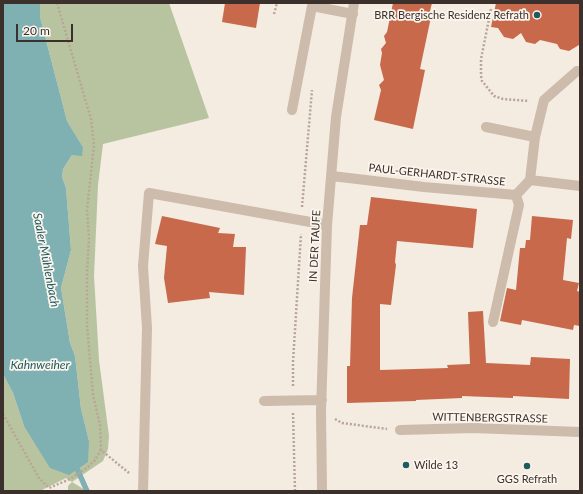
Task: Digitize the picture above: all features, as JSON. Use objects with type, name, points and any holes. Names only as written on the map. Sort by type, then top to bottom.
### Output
[{"type":"street","name":"IN DER TAUFE","points":[[322,491],[321,411],[327,225],[336,117],[354,3]]},
{"type":"street","points":[[292,110],[312,6],[352,14]]},
{"type":"street","points":[[576,71],[544,100],[534,137],[530,180],[580,186]]},
{"type":"street","points":[[486,127],[534,137]]},
{"type":"street","name":"PAUL-GERHARDT-STRASSE","points":[[332,176],[424,187],[516,195],[530,180]]},
{"type":"street","points":[[143,488],[147,328],[142,266],[149,193],[327,225]]},
{"type":"street","points":[[493,322],[519,205],[516,195]]},
{"type":"street","points":[[264,401],[322,400]]},
{"type":"street","name":"WITTENBERGSTRASSE","points":[[400,430],[473,428],[580,432]]},
{"type":"path","points":[[49,488],[70,479],[88,467],[95,460],[101,450],[100,425],[94,395],[87,325],[87,272],[89,239],[87,210],[94,145],[91,119],[57,3]]},
{"type":"path","points":[[274,14],[277,3]]},
{"type":"path","points":[[491,9],[481,59],[482,82],[494,96],[503,99],[543,104]]},
{"type":"path","points":[[295,491],[293,362],[312,87]]},
{"type":"path","points":[[321,411],[342,423],[400,430]]},
{"type":"path","points":[[3,414],[39,478],[52,491]]},
{"type":"path","points":[[101,450],[143,488]]},
{"type":"green space","points":[[40,3],[169,3],[209,118],[103,144],[98,185],[94,276],[99,360],[109,436],[108,449],[103,461],[72,482],[66,478],[42,490],[43,491],[3,491],[3,374],[13,393],[24,426],[89,441],[81,409],[75,356],[70,343],[61,288],[71,250],[66,188],[62,177],[63,169],[72,155],[83,147],[67,121],[40,17]]},
{"type":"green space","points":[[72,482],[86,491],[68,491],[68,486]]},
{"type":"water","name":"Kahnweiher","points":[[3,3],[40,3],[40,17],[67,121],[83,147],[82,156],[72,155],[63,169],[62,177],[66,188],[71,250],[61,288],[70,343],[75,356],[81,409],[89,441],[88,462],[69,475],[50,468],[24,426],[13,393],[3,374]]},
{"type":"building","points":[[225,3],[260,3],[256,28],[222,22]]},
{"type":"building","points":[[393,3],[432,3],[429,15],[431,17],[420,69],[425,70],[413,129],[374,120],[381,90],[379,85],[384,80],[380,65],[382,53],[381,49],[386,43],[384,36],[387,32]]},
{"type":"building","name":"BRR Bergische Residenz Refrath","points":[[496,3],[580,3],[579,45],[569,51],[560,49],[557,44],[540,40],[535,44],[526,42],[521,33],[513,39],[504,37],[498,28],[491,27]]},
{"type":"building","points":[[371,197],[477,209],[473,248],[397,241],[396,265],[391,305],[380,304],[380,370],[448,368],[447,365],[470,364],[468,312],[483,311],[486,363],[530,365],[531,357],[570,359],[569,399],[513,396],[513,398],[462,396],[462,398],[416,401],[347,403],[347,366],[350,366],[352,298],[360,225],[367,225]]},
{"type":"building","points":[[162,216],[220,228],[218,233],[235,234],[233,247],[246,247],[244,295],[209,292],[210,298],[168,303],[164,278],[167,246],[155,244]]},
{"type":"building","points":[[532,216],[573,220],[571,239],[567,238],[563,280],[579,283],[577,291],[580,292],[580,326],[574,325],[573,330],[522,320],[521,325],[500,321],[507,288],[516,290],[520,248],[525,248],[526,240],[530,240]]},
{"type":"waterway","name":"Saaler Mühlenbach","points":[[74,462],[87,491]]},
{"type":"place","name":"BRR Bergische Residenz Refrath","points":[[537,15]]},
{"type":"place","name":"Wilde 13","points":[[406,465]]},
{"type":"place","name":"GGS Refrath","points":[[527,466]]}]
